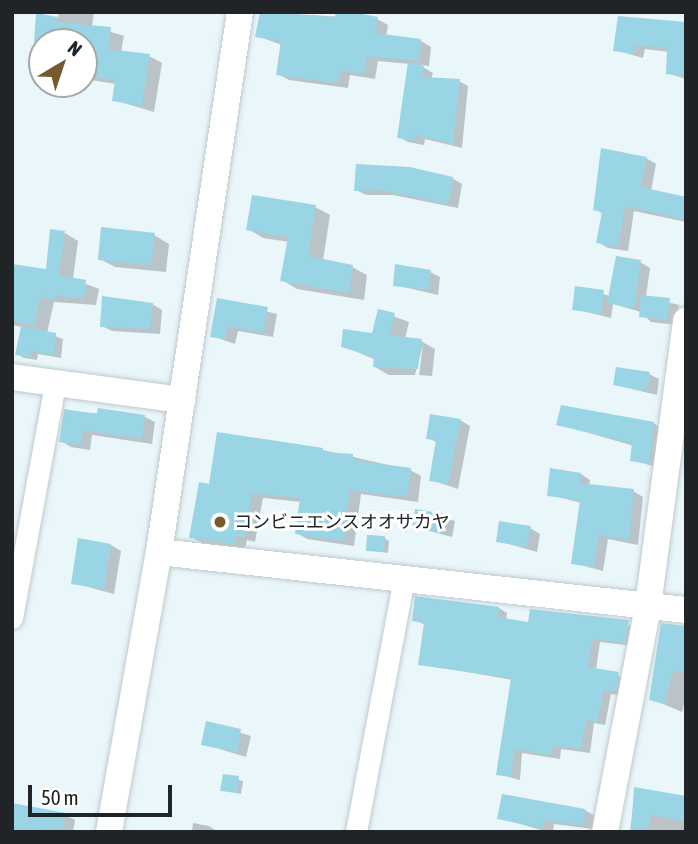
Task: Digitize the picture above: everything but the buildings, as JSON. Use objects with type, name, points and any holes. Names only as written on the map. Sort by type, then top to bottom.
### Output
[{"type":"street","points":[[109,832],[159,552],[240,12]]},
{"type":"street","points":[[605,832],[648,606],[686,321]]},
{"type":"street","points":[[12,377],[182,400]]},
{"type":"street","points":[[12,618],[55,384]]},
{"type":"street","points":[[159,552],[686,610]]},
{"type":"street","points":[[356,832],[404,578]]},
{"type":"place","name":"コンビニエンスオオサカヤ","points":[[220,522]]}]
